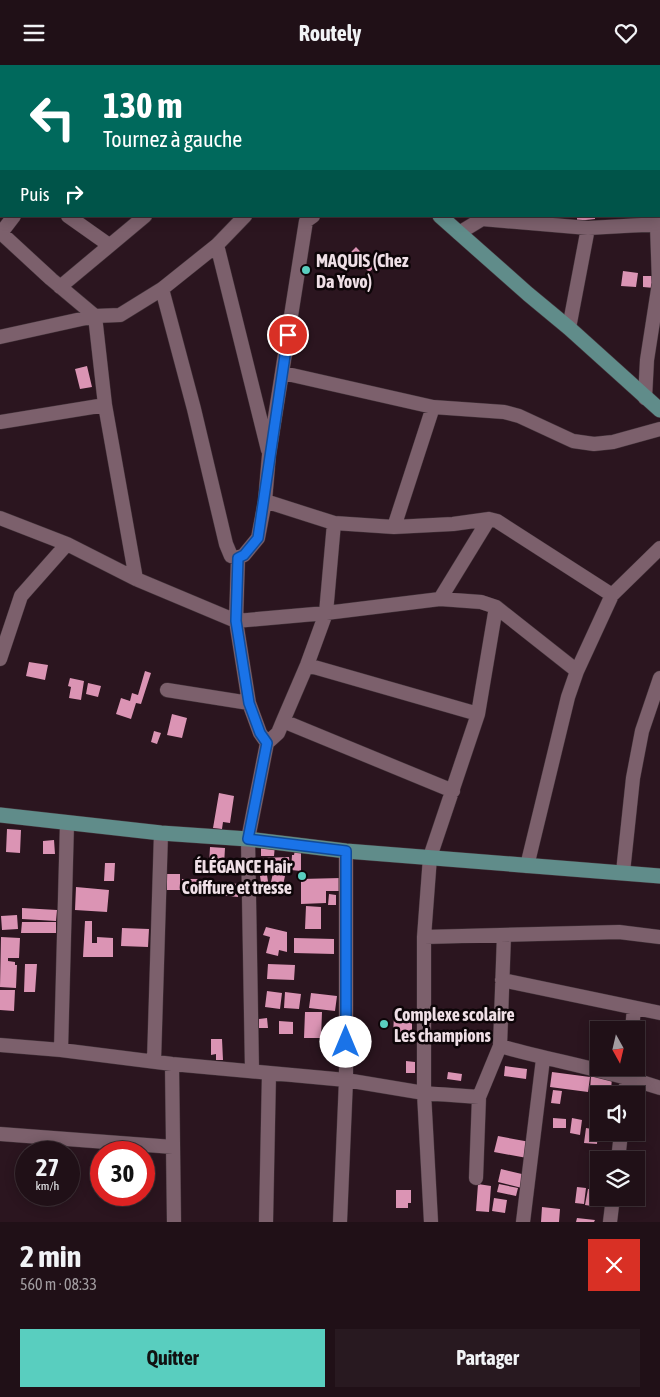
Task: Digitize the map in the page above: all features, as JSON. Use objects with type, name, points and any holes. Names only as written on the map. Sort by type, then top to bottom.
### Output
[{"type":"main road","points":[[441,217],[660,410]]},
{"type":"main road","points":[[0,815],[161,833],[248,839],[346,851],[660,876]]},
{"type":"street","points":[[13,217],[0,233],[95,316],[104,405],[136,579]]},
{"type":"street","points":[[60,287],[143,217]]},
{"type":"street","points":[[0,337],[95,316],[120,315],[162,289],[217,245],[244,217]]},
{"type":"street","points":[[74,218],[109,245]]},
{"type":"street","points":[[162,289],[194,409],[226,544],[231,556],[238,558],[244,555],[258,538],[306,218]]},
{"type":"street","points":[[459,233],[482,218],[588,228],[658,225],[659,283],[653,361],[645,397]]},
{"type":"street","points":[[569,328],[588,228]]},
{"type":"street","points":[[217,245],[269,455]]},
{"type":"street","points":[[283,373],[433,407],[504,412],[519,416],[573,441],[594,444],[613,442],[660,429]]},
{"type":"street","points":[[0,422],[104,405]]},
{"type":"street","points":[[394,527],[433,407]]},
{"type":"street","points":[[265,501],[334,523],[394,527],[453,524],[489,519],[497,521],[612,595]]},
{"type":"street","points":[[0,518],[67,545],[136,579],[236,621],[326,613],[440,599],[481,601],[496,607],[577,671]]},
{"type":"street","points":[[440,599],[489,519]]},
{"type":"street","points":[[252,1071],[248,839],[267,743],[278,733],[307,665],[326,613],[334,523]]},
{"type":"street","points":[[0,659],[21,596],[67,545]]},
{"type":"street","points":[[527,866],[568,697],[577,671],[612,595],[660,547]]},
{"type":"street","points":[[238,558],[236,621],[249,703],[260,733],[267,743]]},
{"type":"street","points":[[430,1222],[424,1093],[424,937],[430,857],[478,714],[496,607]]},
{"type":"street","points":[[307,665],[478,714]]},
{"type":"street","points":[[623,872],[633,778],[642,731],[660,678]]},
{"type":"street","points":[[167,690],[249,703]]},
{"type":"street","points":[[283,721],[453,791]]},
{"type":"street","points":[[61,1050],[67,823]]},
{"type":"street","points":[[154,1061],[161,833]]},
{"type":"street","points":[[340,1222],[346,1080],[346,851]]},
{"type":"street","points":[[424,937],[619,932],[660,937]]},
{"type":"street","points":[[476,1178],[479,1097],[500,1046],[504,935]]},
{"type":"street","points":[[502,980],[660,1013]]},
{"type":"street","points":[[633,1021],[634,1007]]},
{"type":"street","points":[[0,1045],[61,1050],[172,1064],[346,1080],[424,1093],[479,1097]]},
{"type":"street","points":[[500,1046],[543,1059],[590,1066]]},
{"type":"street","points":[[523,1222],[543,1059]]},
{"type":"street","points":[[172,1064],[174,1222]]},
{"type":"street","points":[[266,1222],[269,1073]]},
{"type":"street","points":[[636,1076],[660,1088]]},
{"type":"street","points":[[0,1134],[173,1147]]},
{"type":"street","points":[[610,1222],[612,1206]]},
{"type":"building","points":[[577,217],[595,217],[595,219],[577,221]]},
{"type":"building","points":[[356,247],[375,267],[369,272],[350,253]]},
{"type":"building","points":[[623,271],[638,273],[636,287],[621,286]]},
{"type":"building","points":[[643,276],[654,276],[654,288],[643,287]]},
{"type":"building","points":[[87,366],[92,387],[80,389],[75,369]]},
{"type":"building","points":[[29,662],[48,665],[45,680],[26,676]]},
{"type":"building","points":[[145,671],[151,673],[141,704],[136,703],[131,719],[116,714],[121,698],[130,701],[132,693],[138,695]]},
{"type":"building","points":[[70,678],[84,681],[81,700],[69,698],[71,687],[68,686]]},
{"type":"building","points":[[88,683],[101,686],[98,697],[86,694]]},
{"type":"building","points":[[172,714],[187,718],[182,738],[167,735]]},
{"type":"building","points":[[154,731],[161,733],[157,744],[151,742]]},
{"type":"building","points":[[219,793],[234,796],[230,823],[223,822],[222,829],[213,828]]},
{"type":"building","points":[[7,829],[21,830],[20,853],[6,852]]},
{"type":"building","points":[[54,840],[55,854],[43,854],[43,841]]},
{"type":"building","points":[[261,845],[275,845],[274,856],[261,856]]},
{"type":"building","points":[[210,847],[225,848],[224,865],[209,865]]},
{"type":"building","points":[[295,850],[301,850],[301,871],[291,870],[292,855],[294,855]]},
{"type":"building","points":[[289,857],[290,870],[264,871],[263,858]]},
{"type":"building","points":[[105,863],[115,863],[114,881],[104,881]]},
{"type":"building","points":[[273,873],[285,876],[283,885],[271,882]]},
{"type":"building","points":[[167,874],[180,874],[180,890],[167,890]]},
{"type":"building","points":[[267,875],[269,888],[262,889],[260,876]]},
{"type":"building","points":[[341,878],[341,891],[326,891],[326,903],[301,904],[301,879]]},
{"type":"building","points":[[182,879],[205,879],[206,892],[182,892]]},
{"type":"building","points":[[211,882],[239,884],[238,897],[210,894]]},
{"type":"building","points":[[76,887],[109,890],[107,912],[75,910]]},
{"type":"building","points":[[329,894],[336,895],[336,905],[328,905]]},
{"type":"building","points":[[306,906],[321,907],[321,929],[305,929]]},
{"type":"building","points":[[22,908],[57,910],[56,921],[22,919]]},
{"type":"building","points":[[17,915],[18,929],[2,930],[1,916]]},
{"type":"building","points":[[85,921],[92,921],[92,943],[97,943],[97,937],[113,938],[113,957],[83,957]]},
{"type":"building","points":[[22,922],[56,922],[56,933],[21,933]]},
{"type":"building","points":[[266,927],[287,932],[287,952],[279,950],[278,956],[266,953],[270,937],[263,935]]},
{"type":"building","points":[[122,928],[149,929],[148,947],[121,946]]},
{"type":"building","points":[[1,937],[20,938],[19,958],[8,958],[8,961],[15,962],[15,965],[17,965],[16,988],[0,987]]},
{"type":"building","points":[[294,938],[334,939],[334,954],[294,953]]},
{"type":"building","points":[[25,964],[37,964],[35,992],[24,992]]},
{"type":"building","points":[[268,964],[295,965],[294,980],[267,979]]},
{"type":"building","points":[[0,990],[15,990],[14,1011],[0,1010]]},
{"type":"building","points":[[267,991],[282,993],[280,1009],[265,1007]]},
{"type":"building","points":[[285,992],[301,994],[299,1009],[284,1008]]},
{"type":"building","points":[[311,993],[337,996],[335,1011],[309,1008]]},
{"type":"building","points":[[305,1012],[322,1012],[321,1038],[304,1038]]},
{"type":"building","points":[[394,1015],[412,1016],[412,1037],[393,1036]]},
{"type":"building","points":[[267,1018],[268,1028],[259,1028],[259,1019]]},
{"type":"building","points":[[279,1021],[293,1022],[293,1034],[279,1034]]},
{"type":"building","points":[[211,1039],[222,1039],[223,1060],[216,1060],[216,1054],[211,1055]]},
{"type":"building","points":[[406,1061],[415,1062],[415,1073],[406,1073]]},
{"type":"building","points":[[505,1066],[527,1069],[526,1079],[504,1076]]},
{"type":"building","points":[[448,1072],[462,1074],[461,1081],[447,1079]]},
{"type":"building","points":[[552,1072],[590,1077],[588,1092],[550,1087]]},
{"type":"building","points":[[591,1076],[612,1077],[611,1086],[590,1086]]},
{"type":"building","points":[[553,1090],[562,1091],[560,1104],[551,1103]]},
{"type":"building","points":[[553,1118],[566,1119],[566,1128],[553,1128]]},
{"type":"building","points":[[572,1118],[582,1120],[580,1135],[570,1133]]},
{"type":"building","points":[[586,1128],[590,1129],[590,1141],[597,1141],[597,1144],[584,1143]]},
{"type":"building","points":[[498,1136],[530,1142],[527,1158],[494,1152]]},
{"type":"building","points":[[501,1169],[526,1175],[522,1188],[498,1182]]},
{"type":"building","points":[[478,1184],[491,1186],[489,1212],[476,1211]]},
{"type":"building","points":[[499,1184],[518,1188],[516,1196],[497,1192]]},
{"type":"building","points":[[577,1187],[586,1188],[584,1204],[575,1203]]},
{"type":"building","points":[[588,1189],[590,1189],[590,1206],[585,1205]]},
{"type":"building","points":[[396,1190],[411,1190],[411,1203],[408,1203],[408,1208],[396,1208]]},
{"type":"building","points":[[494,1198],[507,1200],[505,1213],[492,1211]]},
{"type":"building","points":[[542,1207],[560,1209],[559,1222],[541,1222]]},
{"type":"building","points":[[577,1218],[595,1220],[594,1222],[576,1222]]},
{"type":"place","name":"MAQUIS (Chez Da Yovo)","points":[[306,270]]},
{"type":"place","name":"ÉLÉGANCE Hair Coiffure et tresse","points":[[302,876]]},
{"type":"place","name":"Complexe scolaire Les champions","points":[[384,1024]]},
{"type":"route","points":[[288,335],[269,455],[265,501],[258,538],[244,555],[238,558],[236,621],[249,703],[254,720],[267,743],[248,839],[346,851],[346,1042]]}]
